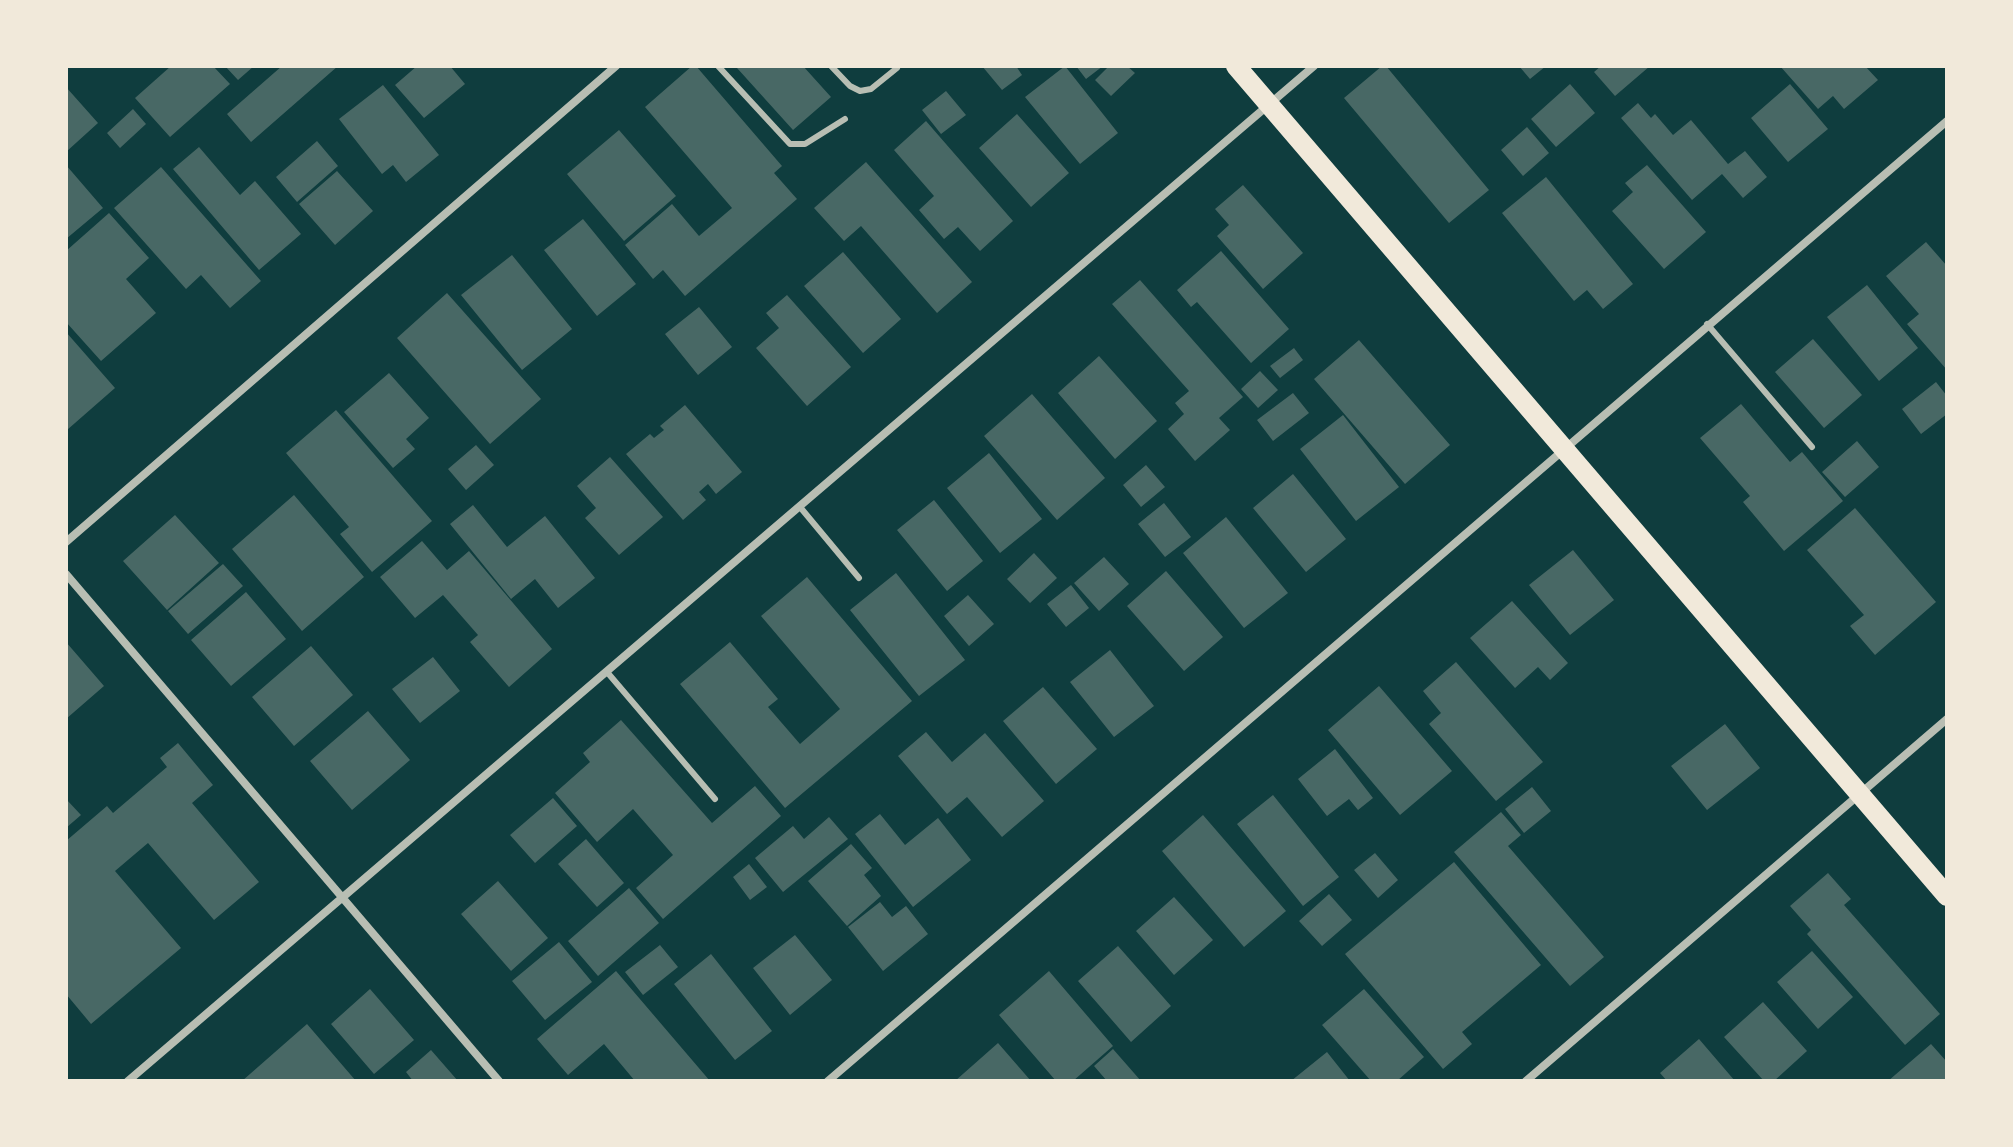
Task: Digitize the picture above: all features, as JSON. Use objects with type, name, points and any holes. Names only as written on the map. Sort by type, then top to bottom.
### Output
[{"type":"main road","points":[[1236,66],[1947,896]]},
{"type":"street","points":[[66,542],[616,66]]},
{"type":"street","points":[[128,1081],[1314,66]]},
{"type":"street","points":[[828,1081],[1562,448],[1947,121]]},
{"type":"street","points":[[66,574],[499,1081]]},
{"type":"street","points":[[1526,1081],[1947,719]]},
{"type":"lane","points":[[718,66],[790,144],[805,144],[845,119]]},
{"type":"lane","points":[[831,66],[850,86],[860,91],[871,89],[897,68]]},
{"type":"lane","points":[[1707,324],[1812,447]]},
{"type":"lane","points":[[800,507],[859,578]]},
{"type":"lane","points":[[607,672],[715,799]]},
{"type":"building","points":[[171,66],[213,66],[230,84],[170,137],[135,98]]},
{"type":"building","points":[[225,66],[254,66],[238,80]]},
{"type":"building","points":[[282,66],[338,66],[251,142],[227,114]]},
{"type":"building","points":[[417,66],[450,66],[465,84],[424,118],[395,85]]},
{"type":"building","points":[[692,66],[696,66],[782,166],[774,173],[797,199],[685,296],[663,270],[653,279],[625,245],[672,204],[699,236],[732,208],[645,107]]},
{"type":"building","points":[[803,66],[831,97],[793,130],[737,68]]},
{"type":"building","points":[[982,66],[1016,66],[1022,75],[1002,90]]},
{"type":"building","points":[[1065,66],[1118,133],[1080,164],[1025,97]]},
{"type":"building","points":[[1076,66],[1103,66],[1086,79]]},
{"type":"building","points":[[1109,66],[1127,66],[1135,73],[1111,96],[1095,80]]},
{"type":"building","points":[[1382,66],[1386,66],[1489,190],[1449,223],[1344,98]]},
{"type":"building","points":[[1519,66],[1546,66],[1530,79]]},
{"type":"building","points":[[1601,66],[1650,66],[1615,96],[1594,72]]},
{"type":"building","points":[[1780,66],[1865,66],[1878,80],[1844,109],[1833,96],[1818,109]]},
{"type":"building","points":[[1570,84],[1595,113],[1556,147],[1531,119]]},
{"type":"building","points":[[1790,84],[1828,129],[1788,162],[1751,118]]},
{"type":"building","points":[[383,85],[439,155],[406,182],[393,165],[382,174],[339,119]]},
{"type":"building","points":[[66,87],[98,123],[66,152]]},
{"type":"building","points":[[946,91],[966,115],[941,134],[922,110]]},
{"type":"building","points":[[1638,103],[1651,118],[1655,114],[1673,135],[1691,120],[1728,164],[1745,151],[1767,177],[1743,198],[1722,174],[1692,200],[1621,118]]},
{"type":"building","points":[[133,109],[146,124],[120,148],[107,133]]},
{"type":"building","points":[[1017,114],[1069,173],[1031,207],[979,148]]},
{"type":"building","points":[[926,121],[1013,221],[980,251],[958,227],[944,239],[919,210],[934,196],[894,150]]},
{"type":"building","points":[[1527,127],[1549,153],[1523,176],[1501,150]]},
{"type":"building","points":[[619,130],[676,196],[624,241],[567,174]]},
{"type":"building","points":[[317,141],[338,166],[297,202],[276,177]]},
{"type":"building","points":[[199,147],[240,195],[255,181],[301,234],[259,270],[173,169]]},
{"type":"building","points":[[866,162],[972,282],[937,313],[861,226],[844,241],[814,208]]},
{"type":"building","points":[[66,165],[103,208],[66,239]]},
{"type":"building","points":[[1647,165],[1706,232],[1664,269],[1612,211],[1633,192],[1625,183]]},
{"type":"building","points":[[161,167],[261,281],[230,308],[201,275],[186,289],[114,208]]},
{"type":"building","points":[[337,171],[373,211],[335,245],[299,204]]},
{"type":"building","points":[[1546,177],[1633,284],[1603,309],[1587,290],[1574,301],[1502,213]]},
{"type":"building","points":[[1243,185],[1303,253],[1263,289],[1217,236],[1229,225],[1215,209]]},
{"type":"building","points":[[109,213],[149,258],[126,279],[156,313],[101,361],[66,322],[66,251]]},
{"type":"building","points":[[583,219],[636,284],[597,316],[544,250]]},
{"type":"building","points":[[1926,242],[1947,266],[1947,370],[1907,324],[1919,314],[1886,276]]},
{"type":"building","points":[[1221,251],[1289,329],[1251,363],[1197,302],[1191,307],[1177,290]]},
{"type":"building","points":[[843,252],[901,319],[863,353],[804,286]]},
{"type":"building","points":[[512,255],[572,329],[522,370],[461,295]]},
{"type":"building","points":[[1140,280],[1243,397],[1219,418],[1230,430],[1195,461],[1168,429],[1184,414],[1175,403],[1189,391],[1112,304]]},
{"type":"building","points":[[1867,285],[1918,348],[1879,381],[1827,317]]},
{"type":"building","points":[[447,293],[541,399],[490,444],[397,338]]},
{"type":"building","points":[[787,295],[851,367],[807,406],[756,348],[779,328],[766,313]]},
{"type":"building","points":[[699,307],[732,347],[698,375],[665,334]]},
{"type":"building","points":[[66,332],[115,388],[67,430],[66,428]]},
{"type":"building","points":[[1813,339],[1862,395],[1824,428],[1775,372]]},
{"type":"building","points":[[1359,340],[1450,445],[1405,484],[1314,379]]},
{"type":"building","points":[[1294,348],[1303,360],[1280,378],[1270,366]]},
{"type":"building","points":[[1099,356],[1157,421],[1115,459],[1058,393]]},
{"type":"building","points":[[1260,371],[1278,390],[1258,408],[1241,389]]},
{"type":"building","points":[[389,373],[429,418],[406,439],[415,449],[393,468],[344,412]]},
{"type":"building","points":[[1936,382],[1947,396],[1947,414],[1921,434],[1902,409]]},
{"type":"building","points":[[1293,393],[1309,413],[1273,441],[1257,420]]},
{"type":"building","points":[[1032,394],[1105,478],[1057,520],[984,436]]},
{"type":"building","points":[[1741,404],[1790,462],[1802,452],[1843,501],[1784,551],[1743,502],[1750,496],[1700,438]]},
{"type":"building","points":[[685,405],[742,472],[716,494],[708,484],[699,492],[706,500],[683,520],[626,454],[650,434],[654,438],[664,430],[660,426]]},
{"type":"building","points":[[336,410],[432,521],[372,572],[340,534],[349,527],[286,453]]},
{"type":"building","points":[[1343,415],[1399,487],[1356,521],[1300,449]]},
{"type":"building","points":[[1857,441],[1879,467],[1845,497],[1822,472]]},
{"type":"building","points":[[476,445],[494,465],[466,490],[448,469]]},
{"type":"building","points":[[989,453],[1042,519],[1000,553],[947,488]]},
{"type":"building","points":[[610,457],[663,517],[619,555],[585,518],[596,508],[577,486]]},
{"type":"building","points":[[1146,465],[1165,487],[1141,507],[1123,485]]},
{"type":"building","points":[[1293,474],[1346,539],[1306,572],[1253,508]]},
{"type":"building","points":[[294,495],[364,577],[302,631],[232,549]]},
{"type":"building","points":[[934,500],[983,561],[947,591],[897,530]]},
{"type":"building","points":[[1164,503],[1191,537],[1165,557],[1138,524]]},
{"type":"building","points":[[473,505],[507,547],[545,516],[595,578],[558,608],[535,579],[511,599],[450,524]]},
{"type":"building","points":[[1855,508],[1936,602],[1875,655],[1850,626],[1864,615],[1807,550]]},
{"type":"building","points":[[175,515],[219,563],[167,610],[123,561]]},
{"type":"building","points":[[1226,517],[1288,593],[1244,628],[1183,553]]},
{"type":"building","points":[[422,541],[447,570],[469,551],[552,649],[509,687],[470,642],[478,635],[443,595],[415,618],[380,577]]},
{"type":"building","points":[[1573,550],[1614,600],[1570,635],[1529,585]]},
{"type":"building","points":[[1034,553],[1057,578],[1030,603],[1007,579]]},
{"type":"building","points":[[1104,557],[1129,584],[1099,611],[1074,583]]},
{"type":"building","points":[[223,564],[243,586],[188,634],[168,611]]},
{"type":"building","points":[[1166,571],[1223,637],[1184,671],[1127,606]]},
{"type":"building","points":[[896,573],[965,660],[919,696],[850,610]]},
{"type":"building","points":[[807,577],[912,701],[785,808],[680,684],[730,642],[778,699],[768,707],[800,744],[840,709],[761,616]]},
{"type":"building","points":[[1071,585],[1089,608],[1066,627],[1047,604]]},
{"type":"building","points":[[246,592],[286,639],[231,686],[191,640]]},
{"type":"building","points":[[968,595],[994,624],[969,646],[944,616]]},
{"type":"building","points":[[1512,601],[1568,663],[1550,680],[1538,667],[1515,688],[1470,638]]},
{"type":"building","points":[[66,642],[104,686],[66,719]]},
{"type":"building","points":[[311,646],[353,695],[294,746],[252,697]]},
{"type":"building","points":[[1110,650],[1154,706],[1114,737],[1070,682]]},
{"type":"building","points":[[433,657],[460,691],[420,723],[392,689]]},
{"type":"building","points":[[1456,662],[1543,762],[1496,801],[1429,724],[1441,713],[1423,691]]},
{"type":"building","points":[[1379,686],[1452,771],[1400,815],[1328,730]]},
{"type":"building","points":[[1043,687],[1097,749],[1056,784],[1003,721]]},
{"type":"building","points":[[368,711],[410,760],[352,810],[310,761]]},
{"type":"building","points":[[621,720],[712,823],[755,786],[781,816],[663,919],[636,888],[673,855],[633,809],[597,842],[555,793],[590,762],[583,753]]},
{"type":"building","points":[[1725,724],[1760,768],[1707,810],[1671,766]]},
{"type":"building","points":[[926,732],[952,762],[985,733],[1044,801],[1002,837],[967,797],[947,814],[898,756]]},
{"type":"building","points":[[178,743],[213,785],[192,803],[259,882],[214,920],[148,843],[115,871],[181,948],[91,1024],[66,994],[66,841],[107,806],[113,813],[167,767],[160,758]]},
{"type":"building","points":[[1335,749],[1373,798],[1358,810],[1349,799],[1327,816],[1298,779]]},
{"type":"building","points":[[1532,787],[1551,811],[1524,833],[1505,809]]},
{"type":"building","points":[[1273,795],[1339,877],[1303,906],[1237,824]]},
{"type":"building","points":[[553,798],[577,826],[535,863],[510,835]]},
{"type":"building","points":[[66,799],[81,815],[66,828]]},
{"type":"building","points":[[1501,812],[1521,835],[1508,846],[1604,957],[1570,986],[1454,852]]},
{"type":"building","points":[[880,814],[905,845],[938,818],[971,860],[913,907],[855,834]]},
{"type":"building","points":[[1203,815],[1286,911],[1244,947],[1162,851]]},
{"type":"building","points":[[829,817],[848,839],[783,892],[755,858],[793,826],[804,839]]},
{"type":"building","points":[[586,839],[624,883],[597,907],[558,864]]},
{"type":"building","points":[[851,844],[872,868],[864,875],[881,896],[847,926],[808,881]]},
{"type":"building","points":[[1375,853],[1398,880],[1378,898],[1354,870]]},
{"type":"building","points":[[1454,862],[1541,965],[1462,1032],[1472,1044],[1443,1069],[1345,954]]},
{"type":"building","points":[[749,864],[767,887],[750,900],[733,877]]},
{"type":"building","points":[[1828,873],[1851,899],[1844,905],[1940,1014],[1905,1045],[1807,934],[1811,930],[1790,906]]},
{"type":"building","points":[[498,881],[548,938],[511,971],[461,914]]},
{"type":"building","points":[[629,888],[659,923],[598,976],[568,941]]},
{"type":"building","points":[[1329,894],[1352,920],[1322,946],[1299,921]]},
{"type":"building","points":[[1174,897],[1213,940],[1174,975],[1136,931]]},
{"type":"building","points":[[880,902],[892,917],[906,906],[928,934],[883,971],[848,927]]},
{"type":"building","points":[[795,935],[832,980],[790,1015],[753,968]]},
{"type":"building","points":[[559,942],[592,982],[545,1020],[512,981]]},
{"type":"building","points":[[660,945],[678,967],[643,995],[625,972]]},
{"type":"building","points":[[1118,946],[1171,1006],[1131,1042],[1078,981]]},
{"type":"building","points":[[1812,951],[1853,997],[1818,1029],[1777,982]]},
{"type":"building","points":[[711,954],[772,1031],[735,1060],[674,984]]},
{"type":"building","points":[[616,971],[710,1081],[635,1081],[604,1044],[568,1075],[537,1039]]},
{"type":"building","points":[[1049,971],[1113,1046],[1073,1081],[1056,1081],[999,1015]]},
{"type":"building","points":[[370,989],[414,1040],[374,1074],[331,1024]]},
{"type":"building","points":[[1364,989],[1424,1057],[1397,1081],[1371,1081],[1322,1025]]},
{"type":"building","points":[[1763,1002],[1807,1051],[1774,1081],[1764,1081],[1724,1037]]},
{"type":"building","points":[[307,1024],[356,1081],[242,1081]]},
{"type":"building","points":[[1699,1039],[1735,1081],[1667,1081],[1660,1073]]},
{"type":"building","points":[[998,1043],[1031,1081],[955,1081]]},
{"type":"building","points":[[1931,1044],[1947,1062],[1947,1081],[1888,1081]]},
{"type":"building","points":[[1113,1049],[1141,1081],[1107,1081],[1094,1066]]},
{"type":"building","points":[[431,1050],[458,1081],[413,1081],[406,1072]]},
{"type":"building","points":[[1327,1052],[1350,1081],[1291,1081]]}]
